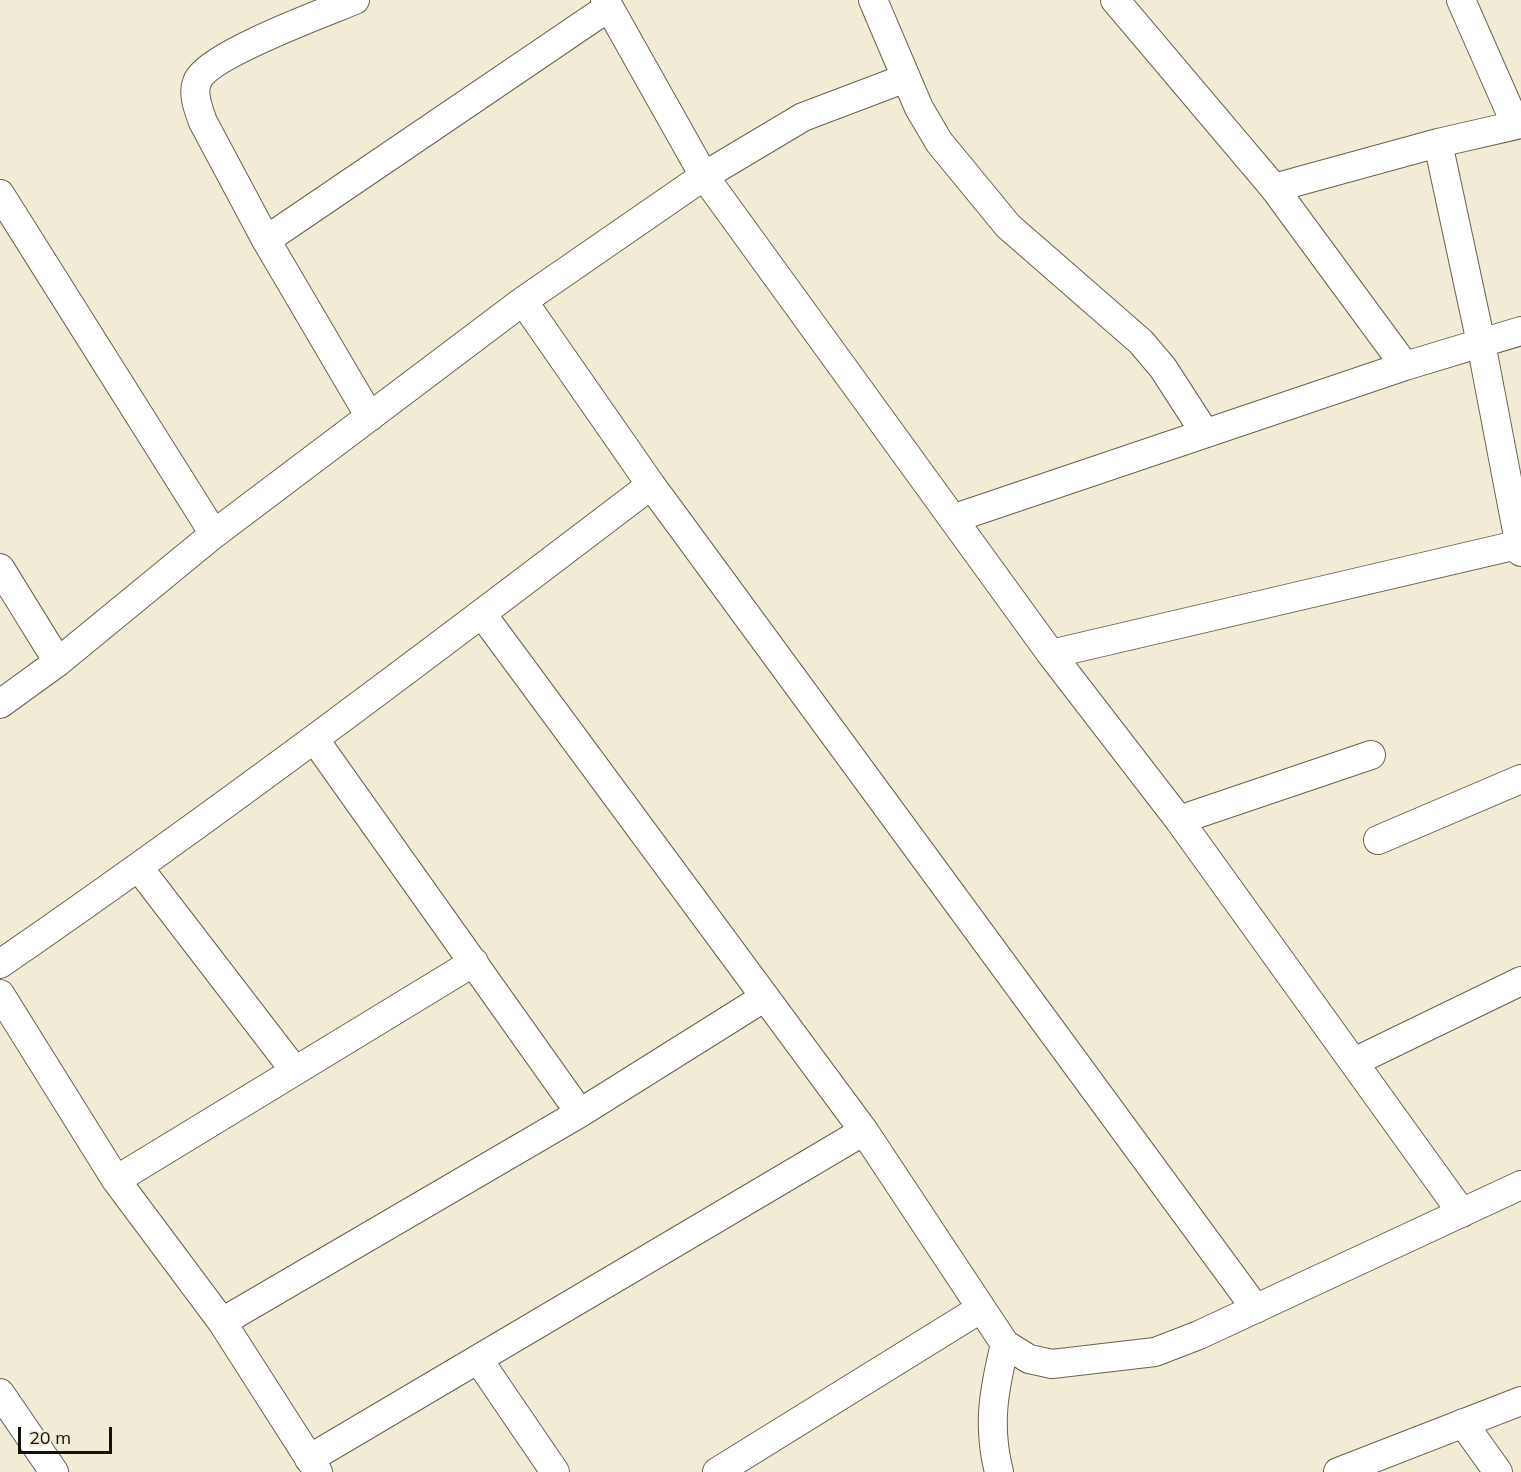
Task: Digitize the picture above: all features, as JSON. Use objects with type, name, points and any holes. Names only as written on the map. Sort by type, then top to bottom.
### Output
[{"type":"street","points":[[355,0],[283,29],[209,66],[196,82],[196,103],[203,122],[266,240],[370,417]]},
{"type":"street","points":[[873,0],[906,78],[939,142],[1008,226],[1142,342],[1205,433]]},
{"type":"street","points":[[1114,0],[1274,188],[1405,366]]},
{"type":"street","points":[[1274,188],[1438,143],[1518,125],[1461,0]]},
{"type":"street","points":[[266,240],[607,4],[704,176],[1052,654],[1179,819],[1462,1213]]},
{"type":"street","points":[[0,704],[58,662],[214,534],[523,301],[704,176],[803,117],[906,78]]},
{"type":"street","points":[[1052,654],[1520,547],[1481,343],[1438,143]]},
{"type":"street","points":[[0,194],[214,534]]},
{"type":"street","points":[[523,301],[651,485],[1256,1309]]},
{"type":"street","points":[[955,518],[1405,366],[1521,331]]},
{"type":"street","points":[[0,964],[140,868],[315,740],[651,485]]},
{"type":"street","points":[[0,568],[58,662]]},
{"type":"street","points":[[482,614],[864,1131],[1005,1344],[1029,1359],[1052,1364],[1155,1352],[1256,1309],[1521,1185]]},
{"type":"street","points":[[315,740],[580,1113]]},
{"type":"street","points":[[1179,819],[1371,755]]},
{"type":"street","points":[[1378,840],[1521,779]]},
{"type":"street","points":[[140,868],[296,1071]]},
{"type":"street","points":[[116,1180],[474,962]]},
{"type":"street","points":[[1354,1062],[1521,981]]},
{"type":"street","points":[[0,994],[116,1180],[222,1322],[313,1465],[478,1359],[864,1131]]},
{"type":"street","points":[[222,1322],[580,1113],[765,997]]},
{"type":"street","points":[[717,1472],[980,1309]]},
{"type":"street","points":[[999,1472],[992,1430],[992,1397],[1005,1344]]},
{"type":"street","points":[[478,1359],[555,1472]]},
{"type":"street","points":[[0,1394],[54,1472]]},
{"type":"street","points":[[1338,1472],[1521,1401]]},
{"type":"street","points":[[1463,1423],[1498,1472]]}]
